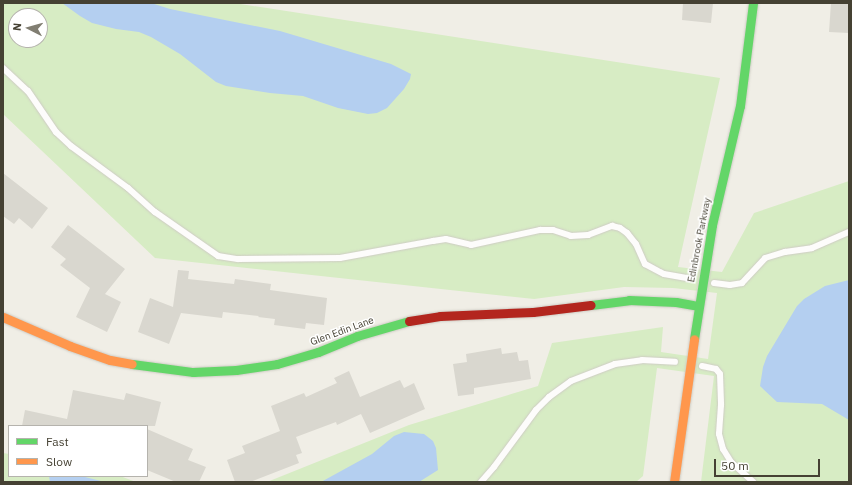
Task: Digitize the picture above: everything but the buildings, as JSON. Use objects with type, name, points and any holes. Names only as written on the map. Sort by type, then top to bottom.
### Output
[{"type":"street","name":"Edinbrook Parkway","points":[[674,482],[698,306],[712,225],[740,106],[753,3]]},
{"type":"street","name":"Glen Edin Lane","points":[[3,317],[70,346],[110,360],[152,368],[194,372],[236,370],[277,364],[318,352],[357,336],[398,323],[440,316],[533,312],[629,300],[676,302],[698,306]]},
{"type":"lane","points":[[3,68],[28,91],[56,132],[71,146],[128,188],[155,212],[218,256],[238,259],[340,258],[433,240],[446,239],[471,245],[540,230],[552,230],[571,236],[588,235],[612,226],[620,228],[627,233],[636,244],[645,264],[664,274],[687,278]]},
{"type":"lane","points":[[714,283],[730,285],[742,283],[765,258],[785,252],[812,248],[849,232]]},
{"type":"lane","points":[[481,482],[494,467],[536,410],[571,381],[615,364],[642,360],[675,362]]},
{"type":"lane","points":[[702,366],[716,369],[720,374],[721,405],[719,434],[722,449],[731,462],[753,482]]},
{"type":"green space","points":[[3,3],[234,3],[720,78],[678,267],[722,272],[754,213],[849,181],[849,482],[701,482],[714,376],[657,368],[643,476],[636,482],[267,482],[409,425],[538,386],[552,343],[663,327],[661,352],[708,359],[717,293],[673,288],[624,287],[534,299],[155,258],[3,114]]},
{"type":"green space","points":[[3,453],[8,454],[8,477],[123,477],[136,482],[3,482]]},
{"type":"water","points":[[62,3],[151,3],[170,9],[280,31],[391,64],[411,74],[410,79],[404,89],[387,108],[377,113],[368,114],[338,108],[303,96],[270,93],[226,86],[216,82],[180,54],[151,37],[139,32],[116,29],[92,23]]},
{"type":"water","points":[[849,280],[849,420],[822,404],[777,402],[760,386],[763,367],[767,356],[797,306],[804,299],[825,286]]},
{"type":"water","points":[[404,432],[424,434],[433,441],[436,448],[438,470],[419,482],[321,482],[372,454],[394,436]]},
{"type":"water","points":[[49,477],[85,477],[105,482],[50,482]]},
{"type":"traffic: fast","points":[[694,339],[712,225],[740,106],[753,3]]},
{"type":"traffic: fast","points":[[591,305],[629,300],[676,302],[698,306]]},
{"type":"traffic: fast","points":[[132,364],[193,372],[236,370],[277,364],[318,352],[357,336],[409,321]]},
{"type":"traffic: slow","points":[[3,317],[70,346],[110,360],[132,364]]},
{"type":"traffic: slow","points":[[674,482],[694,339]]},
{"type":"traffic: jam","points":[[409,321],[440,316],[533,312],[591,305]]}]
